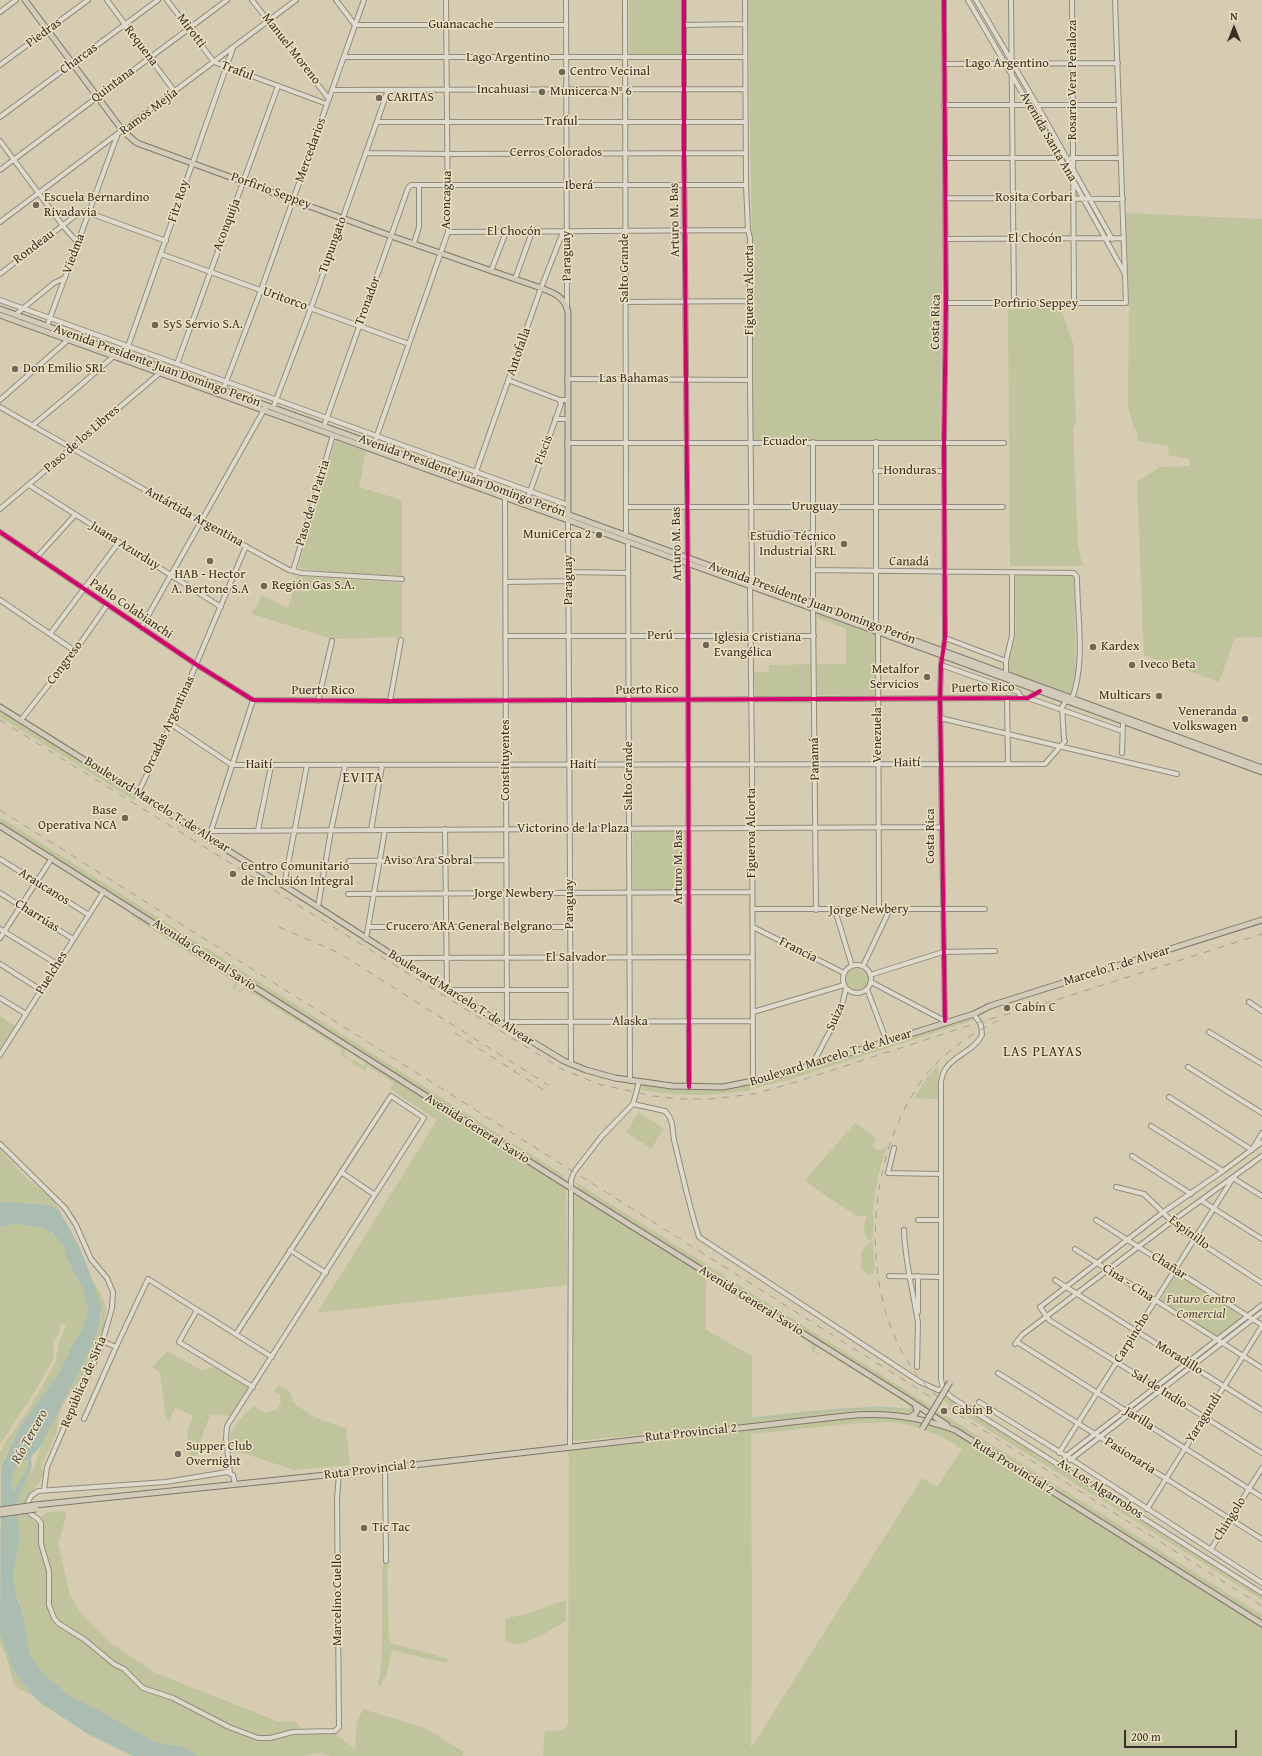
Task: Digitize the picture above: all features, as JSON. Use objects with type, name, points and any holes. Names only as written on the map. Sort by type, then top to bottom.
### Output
[{"type":"main road","name":"Porfirio Seppey","points":[[25,0],[123,131],[137,143],[391,236],[541,288],[561,298],[565,302],[567,310]]},
{"type":"main road","name":"Avenida Presidente Juan Domingo Perón","points":[[0,309],[126,355],[162,371],[265,408],[273,408],[324,426],[527,500],[628,542],[687,560]]},
{"type":"main road","name":"Paraguay","points":[[567,310],[568,517]]},
{"type":"main road","name":"Avenida Presidente Juan Domingo Perón","points":[[0,315],[114,356],[223,390],[333,435],[505,497],[626,536],[813,606],[1262,768]]},
{"type":"main road","name":"Avenida Presidente Juan Domingo Perón","points":[[942,653],[1020,684],[1262,772]]},
{"type":"main road","name":"Boulevard Marcelo T. de Alvear","points":[[0,707],[207,836],[447,990],[571,1064],[604,1076],[630,1081],[689,1087],[723,1087],[753,1082],[811,1066],[974,1014]]},
{"type":"main road","name":"Avenida General Savio","points":[[0,826],[570,1188],[955,1430]]},
{"type":"main road","name":"Marcelo T. de Alvear","points":[[974,1014],[990,1006],[1262,920]]},
{"type":"main road","points":[[922,1429],[950,1382]]},
{"type":"main road","points":[[910,1417],[916,1414],[917,1411],[914,1403]]},
{"type":"main road","name":"Ruta Provincial 2","points":[[0,1514],[66,1502],[339,1474],[857,1414],[883,1413],[910,1417],[955,1430],[1262,1624]]},
{"type":"main road","name":"Ruta Provincial 2","points":[[0,1510],[35,1507]]},
{"type":"street","points":[[0,12],[16,0]]},
{"type":"street","name":"Piedras","points":[[0,66],[88,0]]},
{"type":"street","name":"Requena","points":[[107,0],[176,92]]},
{"type":"street","name":"Charcas","points":[[0,117],[158,0]]},
{"type":"street","name":"Mirotti","points":[[167,0],[214,62]]},
{"type":"street","name":"Quintana","points":[[0,170],[227,0]]},
{"type":"street","name":"Manuel Moreno","points":[[252,0],[329,98]]},
{"type":"street","name":"Ramos Mejía","points":[[0,222],[176,92],[296,0]]},
{"type":"street","points":[[336,0],[355,25]]},
{"type":"street","name":"Mercedarios","points":[[223,390],[364,0]]},
{"type":"street","name":"Aconcagua","points":[[374,444],[448,232],[446,0]]},
{"type":"street","name":"Paraguay","points":[[566,0],[567,186],[564,232],[567,310]]},
{"type":"street","name":"Salto Grande","points":[[625,0],[626,536]]},
{"type":"street","name":"Arturo M. Bas","points":[[684,0],[684,186],[686,301],[685,443],[688,636],[688,893],[690,1021],[689,1087]]},
{"type":"street","name":"Figueroa Alcorta","points":[[745,0],[746,185],[748,230],[750,238],[753,1082]]},
{"type":"street","name":"Costa Rica","points":[[944,0],[946,239],[944,443],[945,638],[941,665],[940,718],[945,1022]]},
{"type":"street","name":"Avenida Santa Ana","points":[[968,0],[1011,63],[1037,105],[1112,239]]},
{"type":"street","name":"Avenida Santa Ana","points":[[976,0],[1011,63],[1011,73],[1126,275]]},
{"type":"street","points":[[1011,0],[1011,63]]},
{"type":"street","name":"Rosario Vera Peñaloza","points":[[1072,0],[1072,198],[1074,304]]},
{"type":"street","points":[[1115,0],[1126,275]]},
{"type":"street","points":[[684,25],[745,24]]},
{"type":"street","name":"Guanacache","points":[[355,25],[566,25]]},
{"type":"street","name":"Fitz Roy","points":[[126,355],[233,48]]},
{"type":"street","name":"Lago Argentino","points":[[344,57],[745,57]]},
{"type":"street","name":"Traful","points":[[214,62],[327,104]]},
{"type":"street","name":"Lago Argentino","points":[[944,64],[1118,63]]},
{"type":"street","points":[[1011,73],[1014,304]]},
{"type":"street","name":"Aconquija","points":[[176,364],[278,86]]},
{"type":"street","name":"Incahuasi","points":[[332,90],[745,89]]},
{"type":"street","name":"Tupungato","points":[[273,408],[311,308],[388,90]]},
{"type":"street","points":[[944,105],[1119,104]]},
{"type":"street","name":"Traful","points":[[377,122],[745,122]]},
{"type":"street","name":"Viedma","points":[[47,326],[117,136]]},
{"type":"street","points":[[0,141],[63,226],[78,243]]},
{"type":"street","name":"Cerros Colorados","points":[[366,153],[746,153]]},
{"type":"street","points":[[945,158],[1122,158]]},
{"type":"street","name":"Iberá","points":[[411,186],[746,185]]},
{"type":"street","name":"Tronador","points":[[324,426],[408,188],[411,186]]},
{"type":"street","points":[[414,243],[419,227],[419,186]]},
{"type":"street","name":"Rosita Corbari","points":[[945,198],[1123,199]]},
{"type":"street","name":"Rondeau","points":[[0,274],[80,212],[84,211],[89,213]]},
{"type":"street","points":[[89,213],[166,242]]},
{"type":"street","name":"El Chocón","points":[[448,232],[685,232],[748,230]]},
{"type":"street","points":[[491,271],[506,232]]},
{"type":"street","points":[[515,279],[532,232]]},
{"type":"street","name":"Antofalla","points":[[473,480],[541,288],[564,232]]},
{"type":"street","name":"El Chocón","points":[[946,239],[1124,238]]},
{"type":"street","name":"Uritorco","points":[[162,254],[409,344]]},
{"type":"street","name":"Porfirio Seppey","points":[[946,303],[1126,303],[1126,275]]},
{"type":"street","points":[[15,315],[54,283],[65,278]]},
{"type":"street","name":"Avenida Presidente Juan Domingo Perón","points":[[0,300],[568,505]]},
{"type":"street","points":[[626,302],[750,301]]},
{"type":"street","points":[[0,400],[69,339]]},
{"type":"street","points":[[32,425],[114,356]]},
{"type":"street","name":"Paso de los Libres","points":[[0,509],[162,371]]},
{"type":"street","name":"Las Bahamas","points":[[567,379],[750,380]]},
{"type":"street","points":[[508,380],[560,400],[567,400]]},
{"type":"street","name":"Piscis","points":[[527,500],[560,404],[560,400]]},
{"type":"street","name":"Antártida Argentina","points":[[0,407],[201,522],[293,571],[302,573],[402,579]]},
{"type":"street","points":[[141,628],[265,408]]},
{"type":"street","points":[[555,419],[567,419]]},
{"type":"street","name":"Paso de la Patria","points":[[293,571],[333,435]]},
{"type":"street","name":"Panamá","points":[[813,442],[816,910]]},
{"type":"street","name":"Venezuela","points":[[876,442],[875,507],[879,909]]},
{"type":"street","name":"Ecuador","points":[[567,443],[1004,443]]},
{"type":"street","name":"Honduras","points":[[875,471],[944,471]]},
{"type":"street","name":"Juana Azurduy","points":[[29,485],[221,607]]},
{"type":"street","name":"Constituyentes","points":[[505,497],[506,1024]]},
{"type":"street","name":"Uruguay","points":[[626,508],[1004,507]]},
{"type":"street","points":[[37,557],[75,515]]},
{"type":"street","name":"Paraguay","points":[[568,517],[571,1064]]},
{"type":"street","name":"Pablo Colabianchi","points":[[0,532],[141,628],[253,700]]},
{"type":"street","points":[[752,534],[813,534]]},
{"type":"street","points":[[50,634],[119,542]]},
{"type":"street","name":"Salto Grande","points":[[628,542],[630,1081]]},
{"type":"street","name":"Orcadas Argentinas","points":[[138,793],[197,665],[246,546]]},
{"type":"street","name":"Canadá","points":[[813,570],[1072,572],[1076,575],[1079,627],[1079,677],[1072,699]]},
{"type":"street","points":[[569,572],[628,573]]},
{"type":"street","points":[[1006,675],[1006,661],[1012,635],[1012,572]]},
{"type":"street","points":[[505,582],[569,581]]},
{"type":"street","points":[[0,600],[75,651]]},
{"type":"street","name":"Congreso","points":[[21,720],[75,651],[107,605]]},
{"type":"street","name":"Perú","points":[[505,636],[814,636]]},
{"type":"street","points":[[945,638],[1006,661]]},
{"type":"street","points":[[390,701],[401,640]]},
{"type":"street","points":[[318,701],[332,641]]},
{"type":"street","points":[[941,665],[1018,692],[1022,698]]},
{"type":"street","points":[[1018,692],[1020,684]]},
{"type":"street","name":"Puerto Rico","points":[[253,700],[569,701],[1028,698],[1040,691]]},
{"type":"street","points":[[1007,698],[1008,763]]},
{"type":"street","points":[[1028,698],[1122,731]]},
{"type":"street","points":[[207,836],[211,830],[253,700]]},
{"type":"street","points":[[1059,746],[1064,740],[1062,707],[1066,701]]},
{"type":"street","points":[[940,718],[1177,774]]},
{"type":"street","points":[[1122,753],[1123,722]]},
{"type":"street","name":"Haití","points":[[171,724],[232,765],[271,766],[941,763],[1045,764],[1059,746]]},
{"type":"street","points":[[284,885],[307,765]]},
{"type":"street","points":[[258,830],[271,766]]},
{"type":"street","points":[[318,907],[331,830],[345,766]]},
{"type":"street","points":[[371,830],[382,766]]},
{"type":"street","name":"Victorino de la Plaza","points":[[211,830],[941,827]]},
{"type":"street","points":[[445,829],[447,990],[570,990]]},
{"type":"street","points":[[366,938],[375,894],[385,830]]},
{"type":"street","points":[[0,938],[52,858]]},
{"type":"street","name":"Araucanos","points":[[0,859],[89,915]]},
{"type":"street","name":"Aviso Ara Sobral","points":[[349,861],[506,860]]},
{"type":"street","name":"Puelches","points":[[0,1054],[104,891]]},
{"type":"street","name":"Jorge Newbery","points":[[348,894],[752,892]]},
{"type":"street","name":"Charrúas","points":[[0,893],[73,939]]},
{"type":"street","name":"Jorge Newbery","points":[[752,909],[985,910]]},
{"type":"street","points":[[863,966],[890,909]]},
{"type":"street","points":[[835,910],[852,966]]},
{"type":"street","name":"Crucero ARA General Belgrano","points":[[368,927],[570,927]]},
{"type":"street","name":"Francia","points":[[753,927],[844,973]]},
{"type":"street","points":[[0,929],[57,964]]},
{"type":"street","points":[[870,975],[943,952],[995,951]]},
{"type":"street","name":"El Salvador","points":[[399,958],[753,957]]},
{"type":"street","points":[[0,964],[41,990]]},
{"type":"street","points":[[863,966],[852,966],[844,973],[843,979],[845,987],[850,991],[857,993],[868,989]]},
{"type":"street","points":[[863,966],[870,975],[871,982],[868,989],[887,1042]]},
{"type":"street","points":[[871,982],[945,1022]]},
{"type":"street","points":[[753,1012],[845,987]]},
{"type":"street","name":"Suiza","points":[[811,1066],[841,1010],[845,987]]},
{"type":"street","points":[[0,998],[26,1014]]},
{"type":"street","points":[[1249,1002],[1262,1011]]},
{"type":"street","points":[[633,1104],[665,1111],[669,1115],[699,1237],[920,1382],[938,1390],[943,1389],[941,1383],[942,1076],[948,1065],[981,1037],[983,1028],[974,1014]]},
{"type":"street","name":"Alaska","points":[[506,1024],[571,1022],[753,1021]]},
{"type":"street","points":[[1209,1032],[1262,1064]]},
{"type":"street","points":[[1188,1067],[1262,1113]]},
{"type":"street","points":[[570,1447],[570,1188],[572,1178],[577,1168],[605,1133],[633,1104],[639,1082]]},
{"type":"street","points":[[235,1484],[233,1475],[230,1473],[226,1431],[424,1118],[391,1096],[236,1334]]},
{"type":"street","points":[[1168,1097],[1252,1150]]},
{"type":"street","points":[[1151,1126],[1223,1171]]},
{"type":"street","points":[[1252,1150],[1262,1133]]},
{"type":"street","points":[[1066,1287],[1162,1213],[1191,1194],[1262,1142]]},
{"type":"street","name":"República de Siria","points":[[0,1144],[65,1208],[76,1225],[91,1259],[112,1285],[114,1299],[100,1350],[47,1468],[44,1490]]},
{"type":"street","points":[[894,1148],[888,1173],[941,1174]]},
{"type":"street","points":[[1132,1156],[1191,1194]]},
{"type":"street","points":[[1047,1317],[1171,1222],[1202,1201],[1262,1156]]},
{"type":"street","points":[[341,1172],[375,1195]]},
{"type":"street","points":[[1233,1178],[1262,1196]]},
{"type":"street","name":"Carpincho","points":[[1059,1453],[1233,1178]]},
{"type":"street","name":"Espinillo","points":[[1116,1187],[1144,1194],[1171,1222],[1195,1240],[1262,1283]]},
{"type":"street","points":[[1202,1201],[1262,1239]]},
{"type":"street","points":[[918,1220],[941,1220]]},
{"type":"street","name":"Chañar","points":[[1096,1220],[1128,1239],[1262,1326]]},
{"type":"street","points":[[904,1230],[904,1248],[908,1276],[918,1323]]},
{"type":"street","name":"Cina - Cina","points":[[1075,1249],[1262,1368]]},
{"type":"street","points":[[290,1250],[326,1273]]},
{"type":"street","points":[[889,1276],[941,1276]]},
{"type":"street","points":[[918,1276],[918,1367]]},
{"type":"street","points":[[84,1419],[148,1279],[272,1357]]},
{"type":"street","name":"Moradillo","points":[[1055,1280],[1262,1410]]},
{"type":"street","name":"Sal de Indio","points":[[1066,1287],[1040,1307],[1047,1317],[1262,1453]]},
{"type":"street","points":[[1065,1457],[1262,1304]]},
{"type":"street","points":[[197,1310],[179,1342],[253,1387]]},
{"type":"street","points":[[1070,1460],[1262,1312]]},
{"type":"street","name":"Jarilla","points":[[1047,1317],[1022,1336],[1016,1343],[1262,1497]]},
{"type":"street","name":"Yaragundi","points":[[1147,1509],[1262,1326]]},
{"type":"street","points":[[102,1341],[116,1347]]},
{"type":"street","name":"Pasionaria","points":[[998,1373],[1262,1539]]},
{"type":"street","name":"Av. Los Algarrobos","points":[[943,1389],[951,1397],[1262,1593]]},
{"type":"street","name":"Av. Los Algarrobos","points":[[979,1402],[1262,1583]]},
{"type":"street","points":[[385,1468],[386,1561]]},
{"type":"street","name":"Chingolo","points":[[1211,1549],[1262,1468]]},
{"type":"street","points":[[27,1504],[28,1499],[33,1493],[44,1490],[110,1487],[166,1482],[222,1472],[230,1473]]},
{"type":"street","name":"Marcelino Cuello","points":[[28,1512],[41,1523],[42,1544],[49,1571],[48,1605],[54,1618],[124,1670],[143,1688],[173,1698],[229,1727],[258,1738],[270,1738],[294,1732],[335,1732],[339,1727],[339,1474]]},
{"type":"green space","points":[[629,0],[682,0],[682,54],[629,54]]},
{"type":"green space","points":[[748,0],[942,0],[944,159],[940,440],[755,440],[753,438],[752,237]]},
{"type":"green space","points":[[1125,213],[1262,219],[1262,637],[1235,638],[1219,682],[1144,655],[1137,482],[1160,467],[1190,466],[1190,459],[1168,455],[1169,446],[1138,441],[1138,435],[1132,422],[1128,404],[1129,304]]},
{"type":"green space","points":[[1012,307],[1060,307],[1073,343],[1076,423],[1073,428],[1078,547],[1083,566],[1010,566],[1008,309]]},
{"type":"green space","points":[[335,441],[366,451],[359,487],[402,500],[402,576],[344,573],[298,568]]},
{"type":"green space","points":[[1015,574],[1072,575],[1074,578],[1076,673],[1070,696],[1009,674],[1008,662],[1016,631]]},
{"type":"green space","points":[[297,576],[402,583],[402,637],[332,639],[252,614],[262,595],[288,608]]},
{"type":"green space","points":[[817,614],[877,636],[876,695],[817,695],[816,616]],"holes":[[[817,618],[846,629],[846,664],[817,664]]]},
{"type":"green space","points":[[812,664],[812,697],[755,697],[754,672],[769,672],[769,665]]},
{"type":"green space","points":[[0,709],[138,796],[134,800],[0,717]]},
{"type":"green space","points":[[0,817],[565,1176],[561,1179],[0,823]]},
{"type":"green space","points":[[636,830],[685,831],[685,889],[633,889],[633,833]]},
{"type":"green space","points":[[132,912],[239,980],[235,990],[232,988],[235,982],[130,915]]},
{"type":"green space","points":[[857,967],[866,970],[869,979],[866,988],[857,991],[848,988],[845,979],[848,970]]},
{"type":"green space","points":[[245,986],[248,986],[305,1022],[303,1025],[246,989],[238,992]]},
{"type":"green space","points":[[0,1016],[16,1027],[0,1052]]},
{"type":"green space","points":[[973,1018],[974,1020],[788,1080],[755,1088],[754,1084],[804,1071]]},
{"type":"green space","points":[[307,1024],[345,1048],[344,1055],[349,1058],[348,1060],[340,1055],[343,1050],[305,1026]]},
{"type":"green space","points":[[354,1060],[363,1066],[366,1062],[566,1189],[567,1285],[317,1313],[437,1120],[390,1089],[394,1083],[368,1066],[365,1071],[352,1063]]},
{"type":"green space","points":[[938,1065],[939,1099],[914,1098],[927,1078]]},
{"type":"green space","points":[[750,1085],[751,1090],[710,1095],[669,1094],[641,1090],[642,1086],[705,1090]]},
{"type":"green space","points":[[639,1112],[664,1129],[651,1149],[626,1132]]},
{"type":"green space","points":[[855,1123],[875,1137],[876,1140],[872,1145],[877,1150],[883,1150],[887,1145],[878,1176],[872,1215],[874,1218],[873,1237],[869,1241],[864,1233],[864,1226],[867,1216],[857,1216],[826,1196],[805,1180]]},
{"type":"green space","points":[[0,1149],[30,1181],[54,1201],[59,1210],[38,1203],[0,1202]]},
{"type":"green space","points":[[574,1181],[1262,1615],[1262,1620],[579,1189]]},
{"type":"green space","points":[[577,1195],[838,1358],[817,1346],[814,1351],[819,1354],[818,1355],[812,1351],[812,1344],[706,1278],[705,1329],[752,1356],[752,1417],[849,1408],[910,1408],[908,1404],[844,1361],[912,1405],[914,1411],[906,1414],[866,1411],[575,1441],[573,1438],[574,1198]]},
{"type":"green space","points":[[15,1224],[47,1229],[64,1247],[67,1259],[82,1288],[88,1315],[81,1332],[72,1345],[60,1371],[19,1428],[0,1467],[0,1453],[4,1444],[29,1409],[55,1363],[59,1342],[66,1325],[61,1323],[59,1334],[54,1341],[53,1360],[28,1403],[0,1445],[0,1227]]},
{"type":"green space","points":[[872,1241],[875,1271],[871,1275],[868,1275],[861,1268],[862,1250]]},
{"type":"green space","name":"Futuro Centro Comercial","points":[[1177,1273],[1241,1315],[1241,1318],[1216,1337],[1160,1301]]},
{"type":"green space","points":[[93,1281],[101,1294],[106,1308],[104,1327],[100,1341],[81,1379],[65,1401],[60,1411],[56,1434],[41,1467],[44,1472],[40,1481],[29,1496],[26,1504],[16,1505],[28,1474],[34,1468],[41,1446],[83,1363],[99,1327],[101,1314]]},
{"type":"green space","points":[[168,1351],[201,1370],[215,1367],[249,1388],[230,1416],[210,1415],[201,1439],[200,1455],[190,1456],[187,1433],[193,1416],[175,1407],[170,1420],[166,1419],[160,1373],[152,1367]]},
{"type":"green space","points":[[278,1386],[288,1390],[292,1401],[311,1415],[323,1421],[346,1428],[350,1465],[294,1470],[243,1453],[234,1452],[230,1440],[234,1427],[253,1406],[265,1413],[276,1410],[281,1403],[280,1395],[274,1391]]},
{"type":"green space","points":[[941,1392],[1262,1595],[1262,1600],[950,1406],[937,1393]]},
{"type":"green space","points":[[860,1416],[894,1416],[945,1428],[955,1433],[1262,1626],[1262,1756],[543,1756],[545,1731],[563,1730],[567,1726],[568,1722],[568,1451],[664,1440],[692,1435]],"holes":[[[893,1422],[920,1428],[938,1435],[962,1449],[937,1487],[922,1478],[751,1748],[751,1434],[848,1424]]]},
{"type":"green space","points":[[25,1460],[28,1462],[27,1468],[13,1491],[11,1482],[13,1473],[18,1465]]},
{"type":"green space","points":[[64,1511],[66,1517],[58,1543],[70,1595],[80,1612],[112,1644],[155,1673],[277,1721],[297,1722],[299,1727],[312,1733],[336,1734],[355,1749],[357,1721],[363,1709],[425,1728],[464,1752],[462,1756],[330,1756],[321,1753],[304,1756],[198,1756],[186,1748],[155,1742],[106,1714],[80,1702],[58,1688],[41,1671],[30,1654],[22,1610],[14,1585],[13,1576],[20,1538],[16,1515],[26,1514],[42,1528],[43,1520],[41,1516],[48,1512]]},
{"type":"green space","points":[[383,1562],[387,1564],[390,1643],[449,1659],[446,1663],[392,1650],[385,1680],[383,1679],[381,1687],[378,1684],[382,1651]]},
{"type":"green space","points":[[566,1600],[566,1621],[537,1638],[520,1644],[512,1644],[506,1641],[505,1619]]},
{"type":"green space","points":[[0,1634],[13,1669],[31,1694],[17,1688],[13,1681],[6,1656],[0,1643]]},
{"type":"water","name":"Río Tercero","points":[[0,1202],[49,1205],[59,1210],[79,1246],[93,1281],[101,1307],[99,1327],[92,1345],[41,1446],[31,1457],[32,1466],[16,1504],[20,1538],[13,1577],[17,1598],[22,1610],[30,1654],[41,1671],[68,1695],[106,1714],[155,1742],[186,1748],[198,1756],[133,1756],[88,1734],[42,1704],[31,1694],[13,1669],[0,1634],[1,1467],[19,1428],[60,1371],[72,1345],[81,1332],[88,1309],[82,1288],[67,1259],[64,1247],[51,1232],[43,1228],[15,1224],[0,1227]],"holes":[[[27,1460],[27,1468],[13,1491],[11,1483],[15,1468],[20,1462]]]},
{"type":"waterway","points":[[826,1411],[878,1407],[906,1409]]},
{"type":"waterway","points":[[752,1419],[820,1412]]},
{"type":"railway","points":[[0,720],[562,1069],[598,1084],[653,1096],[680,1099],[709,1099],[754,1094],[1262,934]]},
{"type":"railway","points":[[0,810],[1262,1606]]},
{"type":"railway","points":[[279,927],[339,953],[548,1085]]},
{"type":"railway","points":[[938,1397],[911,1367],[892,1330],[880,1290],[876,1247],[877,1203],[885,1160],[899,1121],[918,1086],[944,1056],[965,1040],[999,1020]]},
{"type":"railway","points":[[455,1033],[545,1091]]},
{"type":"cycle path","points":[[684,0],[688,585],[689,1087]]},
{"type":"cycle path","points":[[944,0],[946,303],[944,443],[945,638],[941,665],[940,699],[945,1021]]},
{"type":"cycle path","points":[[0,532],[197,665],[253,700],[390,701],[1028,698],[1040,691]]},
{"type":"place","name":"Centro Vecinal","points":[[562,72]]},
{"type":"place","name":"Municerca Nº 6","points":[[542,92]]},
{"type":"place","name":"CARITAS","points":[[379,98]]},
{"type":"place","name":"Escuela Bernardino Rivadavia","points":[[36,205]]},
{"type":"place","name":"SyS Servio S.A.","points":[[155,325]]},
{"type":"place","name":"Don Emilio SRL","points":[[15,369]]},
{"type":"place","name":"MuniCerca 2","points":[[599,535]]},
{"type":"place","name":"Estudio Técnico Industrial SRL","points":[[844,544]]},
{"type":"place","name":"HAB - Hector A. Bertone S.A","points":[[210,561]]},
{"type":"place","name":"Región Gas S.A.","points":[[264,586]]},
{"type":"place","name":"Iglesia Cristiana Evangélica","points":[[706,645]]},
{"type":"place","name":"Kardex","points":[[1093,647]]},
{"type":"place","name":"Iveco Beta","points":[[1132,665]]},
{"type":"place","name":"Metalfor Servicios","points":[[927,677]]},
{"type":"place","name":"Multicars","points":[[1159,696]]},
{"type":"place","name":"Veneranda Volkswagen","points":[[1245,719]]},
{"type":"place","name":"Base Operativa NCA","points":[[125,818]]},
{"type":"place","name":"Centro Comunitario de Inclusión Integral","points":[[233,874]]},
{"type":"place","name":"Cabín C","points":[[1007,1008]]},
{"type":"place","name":"Cabín B","points":[[944,1411]]},
{"type":"place","name":"Supper Club Overnight","points":[[178,1454]]},
{"type":"place","name":"Tic Tac","points":[[364,1528]]},
{"type":"district","name":"EVITA","points":[[363,778]]},
{"type":"district","name":"LAS PLAYAS","points":[[1043,1052]]}]
